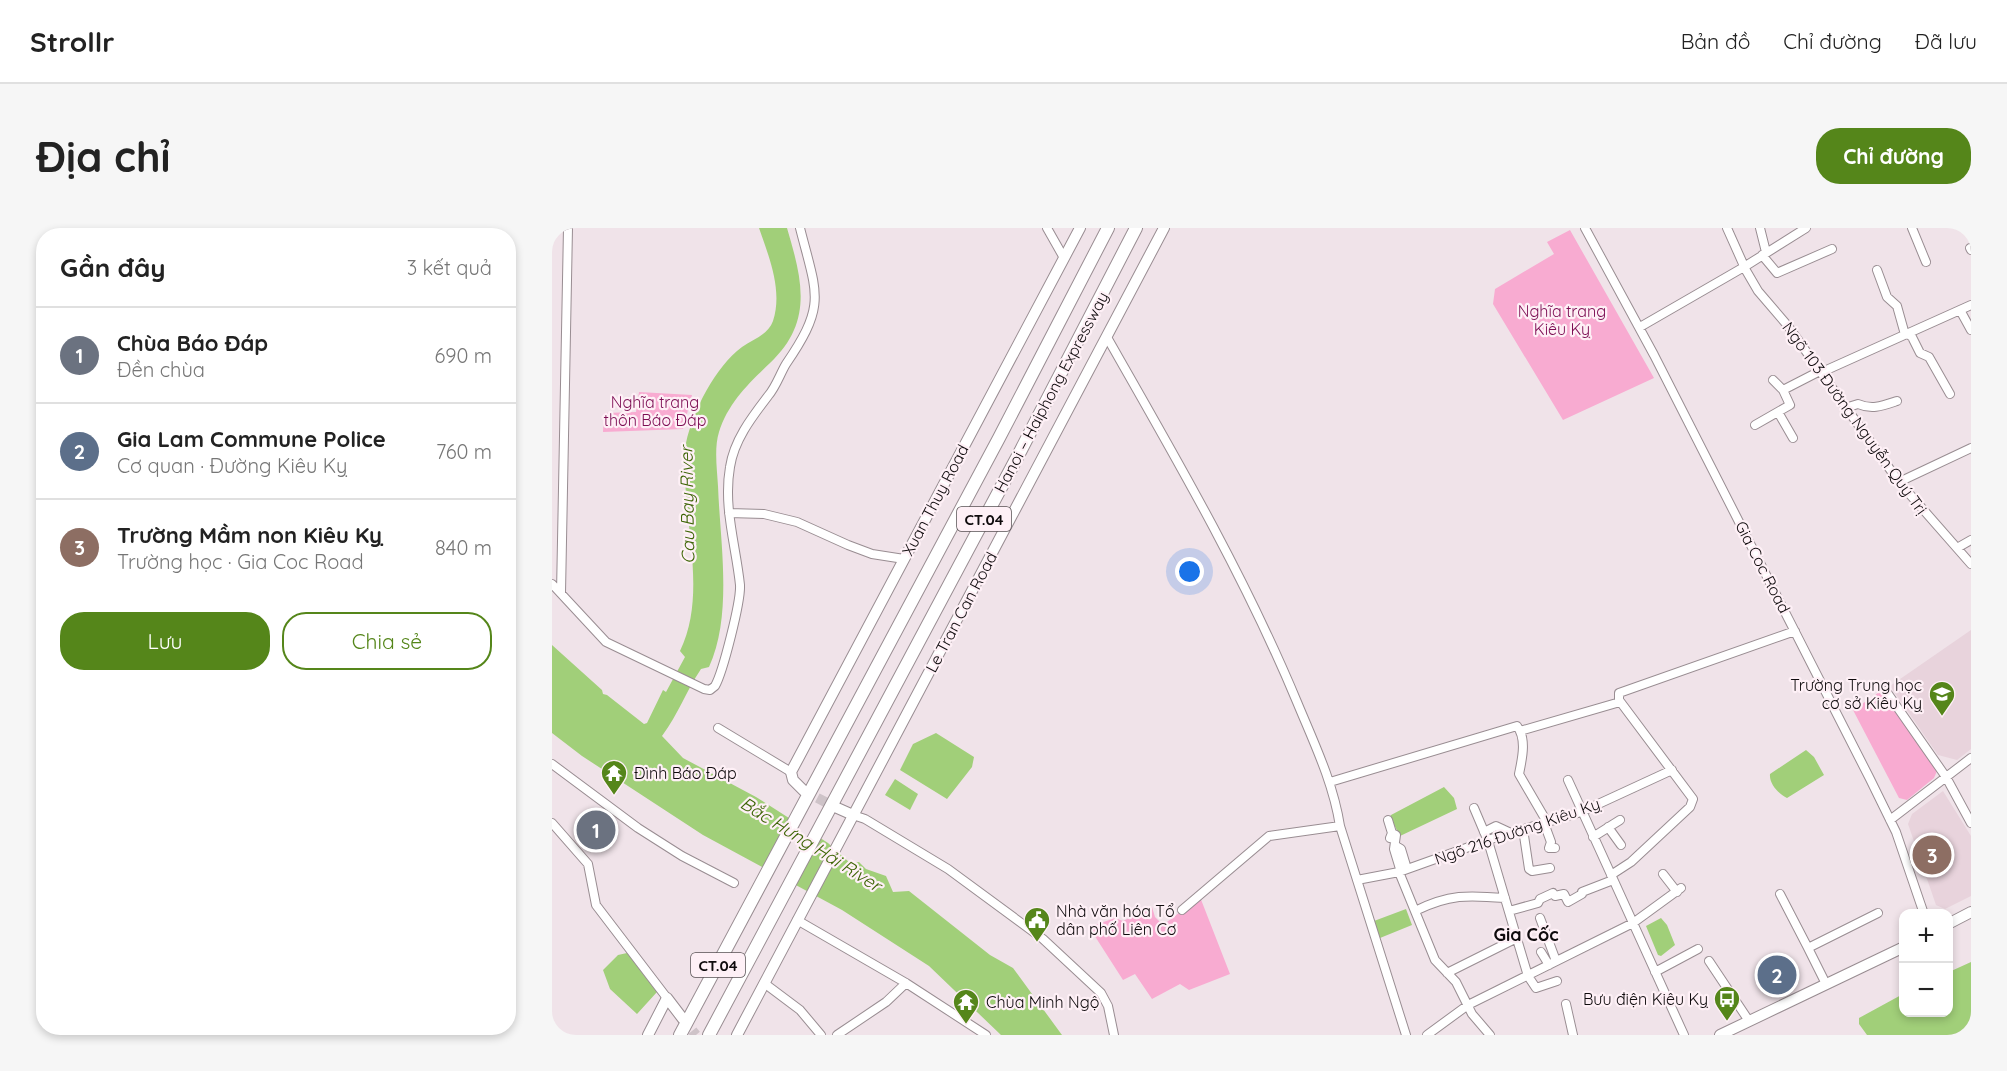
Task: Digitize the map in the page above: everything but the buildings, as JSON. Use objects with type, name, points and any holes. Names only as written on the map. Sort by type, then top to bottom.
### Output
[{"type":"highway","name":"Hanoi – Haiphong Expressway","points":[[806,794],[999,438],[1107,228]]},
{"type":"highway","name":"Hanoi – Haiphong Expressway","points":[[832,808],[1136,228]]},
{"type":"highway","name":"CT.04","points":[[680,1035],[755,896],[806,794]]},
{"type":"highway","name":"CT.04","points":[[709,1035],[832,808]]},
{"type":"main road","name":"Xuan Thuy Road","points":[[791,772],[1080,228]]},
{"type":"main road","name":"Le Tran Can Road","points":[[736,1035],[840,836],[1108,339],[1164,228]]},
{"type":"main road","points":[[791,772],[793,780],[806,794]]},
{"type":"main road","points":[[832,808],[853,815]]},
{"type":"main road","points":[[1953,921],[1971,912]]},
{"type":"main road","points":[[1720,1035],[1899,949]]},
{"type":"main road","points":[[648,1035],[668,998],[683,1019]]},
{"type":"street","points":[[561,593],[568,228]]},
{"type":"street","points":[[552,584],[606,642],[647,664],[695,685],[710,690],[719,680],[739,604],[740,582],[729,513],[728,484],[733,453],[755,412],[770,394],[800,346],[810,327],[816,298],[800,228]]},
{"type":"street","points":[[1047,228],[1064,258]]},
{"type":"street","name":"Gia Coc Road","points":[[1585,228],[1640,327],[1890,820],[1922,909]]},
{"type":"street","name":"Ngõ 103 Đường Nguyễn Quý Trị","points":[[1727,228],[1744,267],[1758,291],[1788,326],[1920,509],[1971,564]]},
{"type":"street","points":[[1760,228],[1764,253],[1777,273],[1832,249]]},
{"type":"street","points":[[1640,327],[1806,228]]},
{"type":"street","points":[[1912,228],[1926,262]]},
{"type":"street","points":[[1877,270],[1887,297],[1897,306],[1903,329],[1920,353],[1929,357],[1950,394]]},
{"type":"street","points":[[1783,390],[1971,305]]},
{"type":"street","points":[[1960,310],[1971,330]]},
{"type":"street","points":[[1108,339],[1213,521],[1240,574],[1330,782],[1335,795],[1340,826],[1406,1035]]},
{"type":"street","points":[[1755,425],[1790,405],[1783,390],[1773,380]]},
{"type":"street","points":[[1845,408],[1858,404],[1866,409],[1877,408],[1897,401]]},
{"type":"street","points":[[1778,412],[1793,438]]},
{"type":"street","points":[[1899,482],[1953,459],[1971,448]]},
{"type":"street","points":[[729,513],[764,514],[797,522],[856,548],[904,559]]},
{"type":"street","points":[[1957,548],[1971,540]]},
{"type":"street","points":[[1509,911],[1538,903],[1540,899],[1552,893],[1555,896],[1564,894],[1568,902],[1571,902],[1582,894],[1581,892],[1612,878],[1690,807],[1692,795],[1620,702],[1619,693],[1626,688],[1742,651],[1795,631]]},
{"type":"street","points":[[1886,691],[1946,777],[1971,823]]},
{"type":"street","points":[[1520,731],[1620,702]]},
{"type":"street","points":[[1330,782],[1513,726],[1518,727],[1523,753],[1519,774],[1546,823],[1551,842],[1549,848],[1555,848]]},
{"type":"street","points":[[718,728],[791,772]]},
{"type":"street","points":[[1890,820],[1971,758]]},
{"type":"street","points":[[552,764],[638,828],[691,861],[734,883]]},
{"type":"street","name":"Ngõ 216 Đường Kiêu Kỵ","points":[[1357,880],[1402,871],[1523,829],[1581,812],[1672,770]]},
{"type":"street","points":[[1568,780],[1684,1035]]},
{"type":"street","points":[[1474,808],[1488,841],[1528,976],[1536,988],[1557,981]]},
{"type":"street","points":[[853,815],[865,819],[948,869],[1043,939],[1101,993],[1108,1006],[1114,1035]]},
{"type":"street","points":[[1388,820],[1394,839],[1394,849],[1434,960],[1456,982],[1468,1005],[1490,1035]]},
{"type":"street","points":[[1593,837],[1620,820]]},
{"type":"street","points":[[552,823],[588,864],[596,905],[668,998]]},
{"type":"street","points":[[1182,910],[1269,836],[1340,826]]},
{"type":"street","points":[[1484,832],[1496,826],[1506,828],[1511,833]]},
{"type":"street","points":[[1608,826],[1621,846]]},
{"type":"street","points":[[1523,829],[1529,868],[1532,871],[1550,868]]},
{"type":"street","points":[[1427,1035],[1468,1005],[1633,923],[1679,890],[1663,874]]},
{"type":"street","points":[[1780,894],[1826,984]]},
{"type":"street","points":[[1415,911],[1456,896],[1485,895],[1505,898]]},
{"type":"street","points":[[1808,948],[1878,913]]},
{"type":"street","points":[[799,916],[986,1035]]},
{"type":"street","points":[[1540,918],[1553,963]]},
{"type":"street","points":[[1447,973],[1517,938]]},
{"type":"street","points":[[1656,972],[1698,950]]},
{"type":"street","points":[[1541,952],[1553,963]]},
{"type":"street","points":[[1709,961],[1749,1021]]},
{"type":"street","points":[[764,983],[800,1010],[821,1035]]},
{"type":"street","points":[[837,1035],[886,1002],[906,983]]},
{"type":"street","points":[[1566,1004],[1573,1035]]},
{"type":"shaded area","name":"Trường Trung học cơ sở Kiêu Kỵ","points":[[1971,630],[1971,749],[1957,760],[1938,755],[1890,686]]},
{"type":"shaded area","points":[[1943,791],[1971,836],[1971,896],[1945,909],[1936,905],[1908,824],[1912,814]]},
{"type":"green space","name":"Nghĩa trang Kiêu Kỵ","points":[[1570,230],[1654,378],[1563,420],[1493,304],[1495,289],[1554,254],[1547,242]]},
{"type":"green space","name":"Nghĩa trang thôn Báo Đáp","points":[[639,392],[692,395],[683,429],[603,432],[604,413],[636,412]]},
{"type":"green space","points":[[1881,691],[1937,771],[1934,778],[1907,800],[1899,798],[1853,710]]},
{"type":"green space","points":[[1200,897],[1230,974],[1189,990],[1180,984],[1152,999],[1135,974],[1123,980],[1089,927],[1115,918],[1123,921],[1152,907],[1155,917],[1163,925]]},
{"type":"water","name":"Bắc Hưng Hải River","points":[[759,228],[787,228],[800,282],[799,316],[784,348],[740,394],[719,432],[716,459],[723,578],[721,625],[709,667],[701,669],[662,736],[683,758],[756,797],[828,843],[850,863],[859,862],[866,869],[886,876],[893,892],[909,891],[990,955],[1013,968],[1062,1035],[1001,1035],[929,966],[842,910],[703,835],[582,756],[552,733],[552,645],[602,690],[603,694],[644,724],[647,723],[663,690],[666,692],[685,657],[680,651],[688,630],[693,587],[686,497],[686,443],[694,417],[714,378],[732,356],[764,333],[773,321],[776,309],[776,286]]},
{"type":"water","points":[[936,733],[974,757],[972,767],[947,799],[900,770],[913,744]]},
{"type":"water","points":[[1806,750],[1814,757],[1824,775],[1787,798],[1775,788],[1770,774]]},
{"type":"water","points":[[895,779],[918,794],[910,810],[885,795]]},
{"type":"water","points":[[1444,787],[1454,798],[1457,809],[1400,836],[1391,815]]},
{"type":"water","points":[[1406,909],[1412,925],[1380,938],[1374,921]]},
{"type":"water","points":[[1661,918],[1667,925],[1675,945],[1661,956],[1658,955],[1646,926]]},
{"type":"water","points":[[627,953],[657,992],[637,1014],[610,989],[603,970],[618,955]]},
{"type":"water","points":[[1971,962],[1971,1035],[1867,1035],[1859,1024],[1859,1018],[1899,996],[1899,1017],[1953,1017],[1953,970]]},
{"type":"pier","points":[[796,819],[817,832],[789,885],[767,873]]},
{"type":"tunnel","points":[[804,791],[835,807]]},
{"type":"tunnel","points":[[683,1019],[696,1035]]},
{"type":"place","name":"Trường Trung học cơ sở Kiêu Kỵ","points":[[1942,717]]},
{"type":"place","name":"Đình Báo Đáp","points":[[614,796]]},
{"type":"place","name":"Chùa Báo Đáp","points":[[596,830]]},
{"type":"place","name":"Trường Mầm non Kiêu Kỵ","points":[[1932,855]]},
{"type":"place","name":"Nhà văn hóa Tổ dân phố Liên Cơ","points":[[1037,943]]},
{"type":"place","name":"Gia Lam Commune Police","points":[[1777,975]]},
{"type":"place","name":"Bưu điện Kiêu Kỵ","points":[[1727,1022]]},
{"type":"place","name":"Chùa Minh Ngộ","points":[[966,1025]]},
{"type":"district","name":"Gia Cốc","points":[[1526,934]]},
{"type":"water label","name":"Cau Bay River","points":[[687,505]]}]
